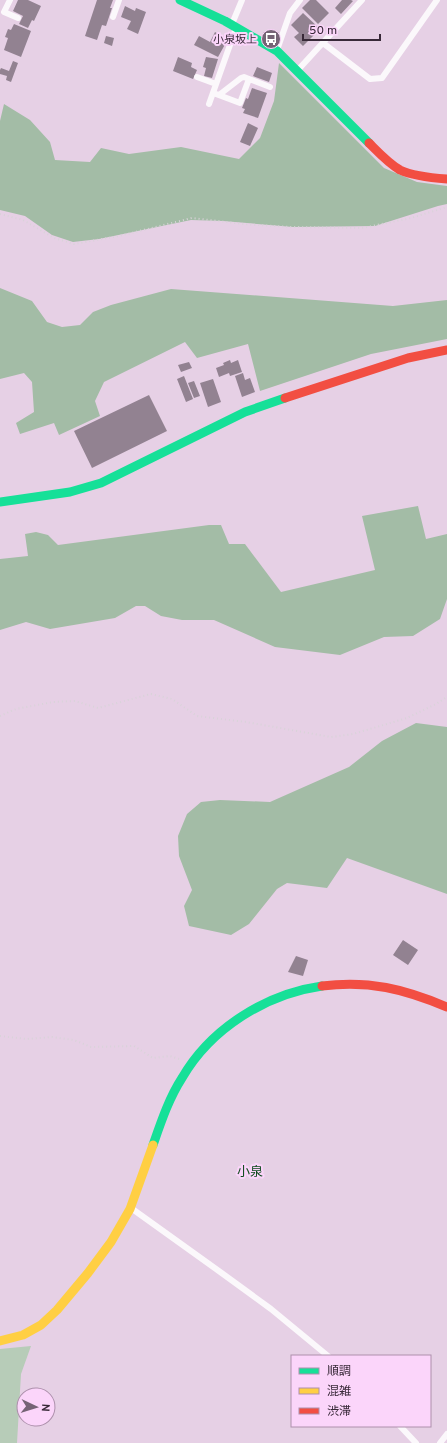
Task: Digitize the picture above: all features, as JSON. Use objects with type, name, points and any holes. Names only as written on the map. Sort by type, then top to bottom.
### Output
[{"type":"street","points":[[180,0],[234,26],[276,51],[382,156],[401,170],[426,177],[447,179]]},
{"type":"street","points":[[0,502],[70,492],[101,483],[245,412],[408,358],[447,350]]},
{"type":"street","points":[[0,1341],[15,1339],[29,1333],[52,1316],[106,1249],[131,1208],[172,1094],[191,1064],[205,1046],[238,1019],[268,1002],[289,994],[308,989],[347,984],[387,986],[420,996],[447,1007]]},
{"type":"lane","points":[[10,0],[4,12],[18,18]]},
{"type":"lane","points":[[113,17],[119,0]]},
{"type":"lane","points":[[209,104],[242,0]]},
{"type":"lane","points":[[276,51],[290,13],[300,0]]},
{"type":"lane","points":[[297,71],[362,0]]},
{"type":"lane","points":[[323,43],[370,78],[382,78],[437,0]]},
{"type":"lane","points":[[197,77],[216,84]]},
{"type":"lane","points":[[219,95],[241,78],[249,79],[270,87]]},
{"type":"lane","points":[[213,93],[240,103],[249,79]]},
{"type":"lane","points":[[131,1208],[271,1309],[327,1355]]},
{"type":"lane","points":[[401,1427],[416,1443]]},
{"type":"lane","points":[[440,1443],[447,1434]]},
{"type":"path","points":[[0,214],[23,220],[54,238],[74,244],[119,236],[192,218],[252,225],[362,228],[411,218],[447,207]]},
{"type":"path","points":[[0,716],[16,709],[53,702],[74,701],[98,708],[151,694],[172,699],[197,716],[246,722],[331,737],[353,734],[407,718],[447,698]]},
{"type":"path","points":[[0,1036],[27,1040],[52,1037],[74,1040],[91,1047],[134,1046],[153,1058],[170,1056],[184,1060],[191,1064]]},
{"type":"green space","points":[[279,63],[384,168],[417,182],[447,186],[447,204],[375,226],[293,227],[191,220],[99,239],[73,242],[52,235],[25,216],[0,210],[0,121],[4,104],[30,120],[50,142],[55,160],[90,162],[101,148],[129,154],[181,147],[239,159],[260,138],[274,101]]},
{"type":"green space","points":[[0,288],[32,301],[47,322],[62,327],[80,325],[93,312],[111,305],[171,289],[393,306],[447,300],[447,339],[371,354],[260,391],[248,344],[197,358],[185,342],[104,382],[95,401],[100,416],[59,435],[54,423],[20,434],[16,423],[34,412],[32,382],[24,373],[0,379]]},
{"type":"green space","points":[[418,506],[426,539],[447,534],[447,599],[440,619],[413,636],[384,637],[340,655],[275,647],[214,620],[182,620],[161,616],[145,606],[136,606],[115,618],[50,629],[26,622],[0,630],[0,559],[28,556],[25,534],[36,532],[48,535],[58,545],[209,525],[221,525],[229,544],[245,544],[281,592],[375,570],[362,516]]},
{"type":"green space","points":[[416,723],[447,727],[447,894],[347,858],[327,888],[287,883],[277,889],[249,924],[231,935],[189,926],[184,906],[192,890],[179,856],[178,836],[187,814],[201,802],[220,800],[270,802],[349,767],[382,741]]},
{"type":"green space","points":[[31,1346],[21,1374],[20,1387],[16,1387],[16,1427],[18,1427],[17,1443],[0,1443],[0,1349]]},
{"type":"building","points":[[18,0],[28,0],[41,6],[34,21],[32,20],[28,28],[19,24],[23,16],[13,11]]},
{"type":"building","points":[[97,0],[113,0],[106,26],[102,25],[97,40],[85,36]]},
{"type":"building","points":[[310,0],[316,0],[329,13],[318,24],[302,8]]},
{"type":"building","points":[[342,0],[353,1],[341,14],[335,8]]},
{"type":"building","points":[[125,6],[135,11],[136,8],[146,12],[138,34],[127,29],[131,21],[121,17]]},
{"type":"building","points":[[303,13],[320,29],[303,46],[294,37],[299,33],[291,25]]},
{"type":"building","points":[[14,24],[31,31],[21,57],[4,50],[8,38],[5,37],[8,29],[11,30]]},
{"type":"building","points":[[215,32],[228,39],[218,57],[194,45],[199,36],[210,42]]},
{"type":"building","points":[[106,36],[114,38],[112,46],[104,43]]},
{"type":"building","points":[[178,57],[192,63],[191,67],[197,70],[193,79],[173,71]]},
{"type":"building","points":[[206,57],[218,59],[212,78],[204,76],[206,68],[203,67]]},
{"type":"building","points":[[13,61],[18,63],[11,82],[6,80],[7,76],[0,74],[0,70],[1,68],[9,71]]},
{"type":"building","points":[[257,67],[272,73],[269,82],[253,76]]},
{"type":"building","points":[[252,88],[267,93],[258,118],[243,113],[245,109],[242,108],[246,98],[248,99]]},
{"type":"building","points":[[248,123],[258,128],[250,146],[240,142]]},
{"type":"building","points":[[230,360],[231,363],[238,360],[242,372],[230,376],[229,373],[219,377],[216,368],[224,365],[223,363]]},
{"type":"building","points":[[189,362],[192,368],[181,372],[178,365]]},
{"type":"building","points":[[243,373],[245,380],[250,378],[255,392],[242,397],[235,376]]},
{"type":"building","points":[[184,376],[193,399],[186,402],[177,379]]},
{"type":"building","points":[[213,379],[221,402],[208,407],[200,383]]},
{"type":"building","points":[[194,381],[200,396],[194,398],[188,383]]},
{"type":"building","points":[[149,395],[167,431],[92,468],[74,431]]},
{"type":"building","points":[[403,940],[418,950],[408,965],[393,955]]},
{"type":"building","points":[[296,956],[308,960],[303,976],[288,972]]},
{"type":"traffic: fast","points":[[180,0],[225,21],[277,51],[369,143]]},
{"type":"traffic: fast","points":[[0,502],[70,492],[101,483],[245,412],[285,398]]},
{"type":"traffic: fast","points":[[153,1145],[177,1086],[194,1060],[208,1044],[224,1029],[261,1005],[301,990],[322,986]]},
{"type":"traffic: slow","points":[[0,1341],[23,1335],[41,1325],[57,1310],[88,1273],[111,1242],[130,1209],[153,1145]]},
{"type":"traffic: jam","points":[[369,143],[387,161],[400,170],[417,175],[447,179]]},
{"type":"traffic: jam","points":[[285,398],[408,358],[447,350]]},
{"type":"traffic: jam","points":[[322,986],[339,984],[371,985],[416,995],[447,1007]]},
{"type":"place","name":"小泉坂上","points":[[271,39]]},
{"type":"district","name":"小泉","points":[[250,1171]]}]
